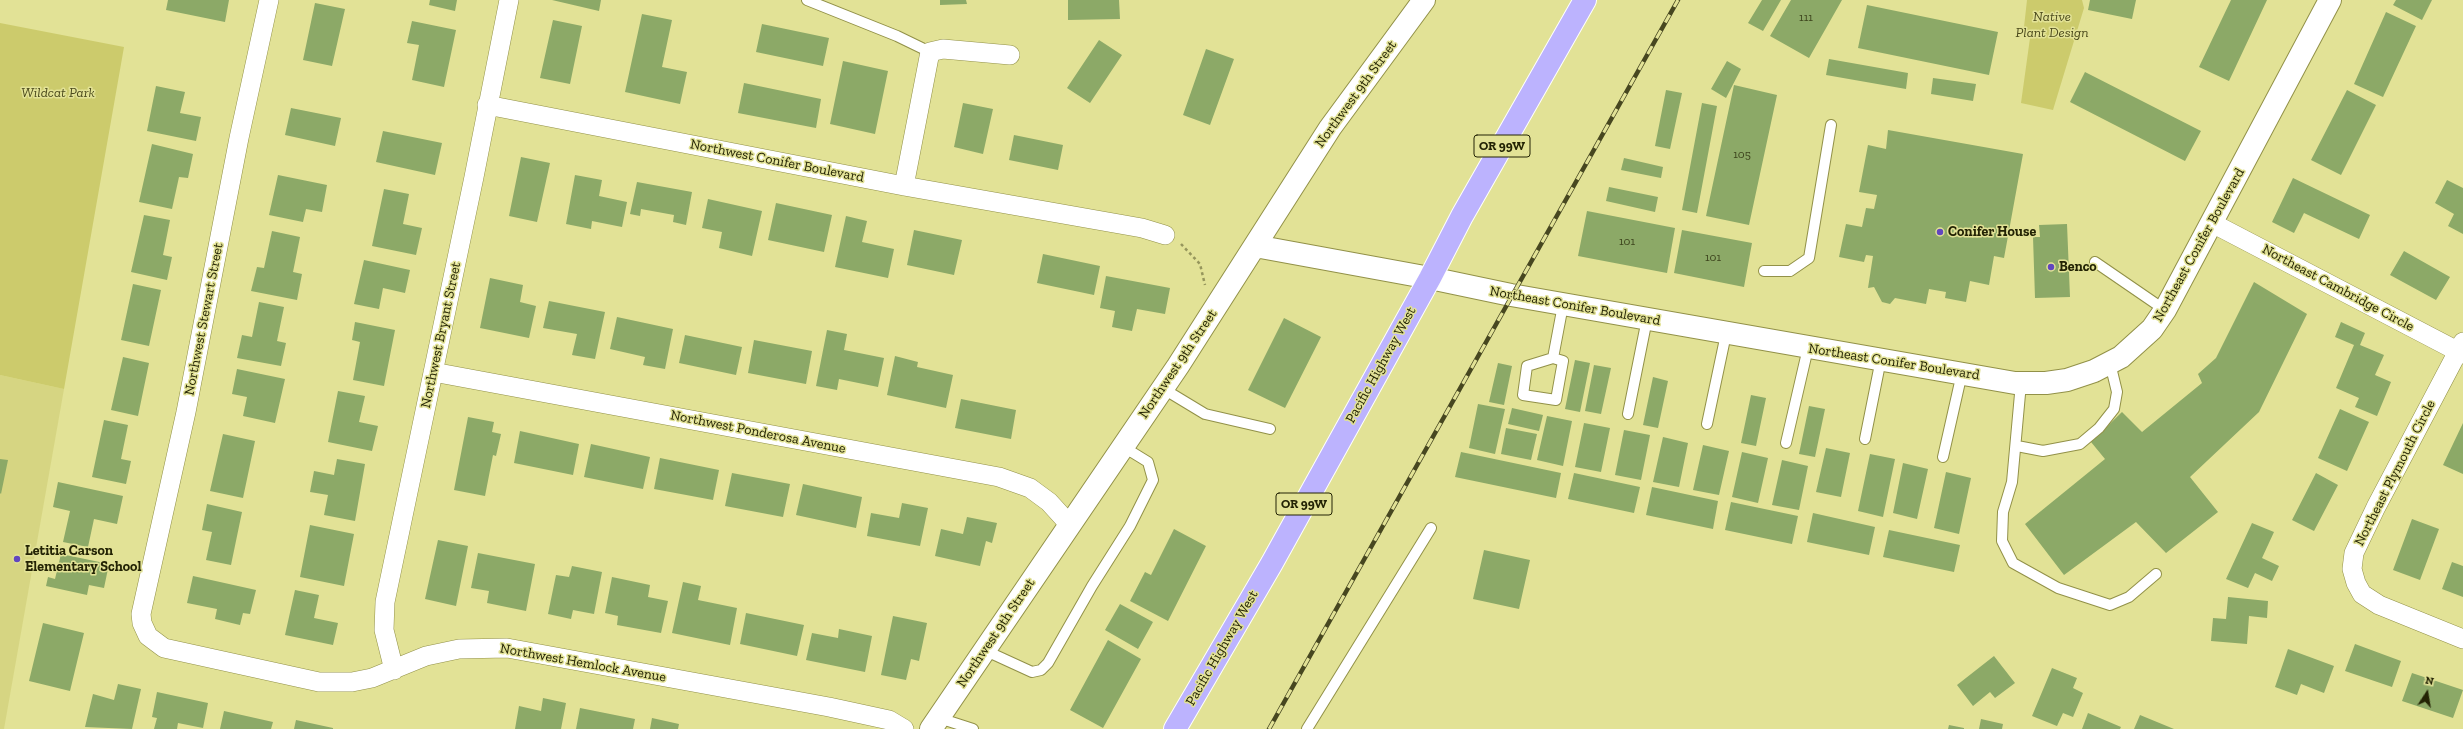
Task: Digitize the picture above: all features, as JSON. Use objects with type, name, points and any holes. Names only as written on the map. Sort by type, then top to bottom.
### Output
[{"type":"highway","name":"Pacific Highway West","points":[[1174,729],[1272,562],[1430,278],[1462,216],[1585,0]]},
{"type":"street","name":"Northwest Stewart Street","points":[[148,636],[142,623],[141,614],[186,412],[239,138],[269,0]]},
{"type":"street","name":"Northwest Bryant Street","points":[[394,670],[384,630],[385,602],[509,0]]},
{"type":"street","name":"Northeast Conifer Boulevard","points":[[1254,246],[1430,278],[1563,305],[1808,348],[2021,383],[2046,383],[2067,380],[2094,372],[2110,363],[2138,344],[2152,329],[2165,310],[2330,0]]},
{"type":"street","name":"Northwest 9th Street","points":[[935,724],[1219,303],[1330,128],[1420,1]]},
{"type":"street","points":[[904,186],[930,52],[943,48],[1010,55]]},
{"type":"street","name":"Northwest Conifer Boulevard","points":[[487,105],[904,186],[1067,216],[1142,228],[1165,235]]},
{"type":"street","name":"Northeast Cambridge Circle","points":[[2212,223],[2461,349]]},
{"type":"street","name":"Northeast Plymouth Circle","points":[[2461,349],[2376,507],[2354,553],[2352,569],[2356,584],[2362,594],[2373,601],[2463,639]]},
{"type":"street","name":"Northwest Ponderosa Avenue","points":[[433,372],[999,477],[1030,488],[1050,502],[1069,524]]},
{"type":"street","name":"Northwest Hemlock Avenue","points":[[148,636],[164,648],[319,682],[352,682],[394,670],[426,656],[459,649],[507,648],[829,707],[889,720],[904,729]]},
{"type":"lane","points":[[807,0],[897,36],[930,52]]},
{"type":"lane","points":[[1764,271],[1790,271],[1809,258],[1831,125]]},
{"type":"lane","points":[[2095,262],[2165,310]]},
{"type":"lane","points":[[1553,358],[1563,305]]},
{"type":"lane","points":[[1628,414],[1647,319]]},
{"type":"lane","points":[[1706,424],[1726,334]]},
{"type":"lane","points":[[1786,443],[1808,348]]},
{"type":"lane","points":[[1553,358],[1563,361],[1556,400],[1523,395],[1527,366],[1553,358]]},
{"type":"lane","points":[[1865,439],[1881,359]]},
{"type":"lane","points":[[2017,446],[2043,451],[2080,444],[2099,428],[2114,409],[2117,392],[2110,363]]},
{"type":"lane","points":[[1943,457],[1962,373]]},
{"type":"lane","points":[[2021,383],[2017,446],[2012,482],[2003,512],[2002,541],[2013,563],[2058,588],[2110,605],[2128,597],[2156,574]]},
{"type":"lane","points":[[1162,388],[1205,414],[1270,429]]},
{"type":"lane","points":[[984,650],[1032,672],[1040,670],[1048,663],[1092,586],[1130,526],[1153,480],[1148,462],[1122,446]]},
{"type":"lane","points":[[1307,729],[1431,528]]},
{"type":"lane","points":[[935,724],[974,729]]},
{"type":"path","points":[[1165,235],[1183,246],[1200,264],[1204,284],[1219,303]]},
{"type":"shaded area","name":"Letitia Carson Elementary School","points":[[0,375],[64,389],[4,729],[0,729]]},
{"type":"green space","name":"Native Plant Design","points":[[2027,0],[2082,0],[2084,8],[2053,110],[2021,103],[2030,38],[2024,27]]},
{"type":"green space","name":"Wildcat Park","points":[[0,23],[124,47],[64,389],[0,375]]},
{"type":"building","points":[[168,0],[229,0],[225,22],[166,10]]},
{"type":"building","points":[[430,0],[457,0],[455,11],[429,5]]},
{"type":"building","points":[[552,0],[601,0],[599,11]]},
{"type":"building","points":[[940,0],[966,0],[967,4],[940,5]]},
{"type":"building","points":[[1068,0],[1119,0],[1120,19],[1068,20]]},
{"type":"building","points":[[1762,0],[1781,0],[1763,31],[1748,23]]},
{"type":"building","points":[[1791,0],[1842,0],[1809,58],[1770,36]]},
{"type":"building","points":[[2090,0],[2136,0],[2132,19],[2088,10]]},
{"type":"building","points":[[2231,0],[2267,0],[2229,81],[2199,67]]},
{"type":"building","points":[[2396,0],[2432,0],[2422,20],[2393,5]]},
{"type":"building","points":[[315,3],[345,9],[332,66],[303,60]]},
{"type":"building","points":[[1867,5],[1998,32],[1989,75],[1858,48]]},
{"type":"building","points":[[2386,12],[2416,26],[2383,97],[2354,84]]},
{"type":"building","points":[[642,14],[672,20],[662,67],[687,72],[680,104],[625,92]]},
{"type":"building","points":[[553,20],[582,26],[570,84],[540,78]]},
{"type":"building","points":[[412,21],[456,30],[444,87],[412,80],[419,45],[407,43]]},
{"type":"building","points":[[762,24],[829,38],[823,66],[756,52]]},
{"type":"building","points":[[1099,40],[1122,55],[1090,103],[1067,88]]},
{"type":"building","points":[[1206,49],[1234,59],[1210,125],[1183,115]]},
{"type":"building","points":[[1829,59],[1908,73],[1906,89],[1826,75]]},
{"type":"building","points":[[843,61],[888,71],[875,134],[830,124]]},
{"type":"building","points":[[1727,61],[1741,69],[1726,98],[1711,89]]},
{"type":"building","points":[[2085,72],[2201,131],[2185,161],[2070,102]]},
{"type":"building","points":[[1933,78],[1976,84],[1973,101],[1931,94]]},
{"type":"building","points":[[744,83],[821,99],[816,128],[738,113]]},
{"type":"building","points":[[1734,85],[1777,95],[1749,225],[1706,216]]},
{"type":"building","points":[[156,86],[185,92],[180,113],[201,117],[196,141],[147,131]]},
{"type":"building","points":[[1666,90],[1682,93],[1670,149],[1655,146]]},
{"type":"building","points":[[2347,90],[2376,105],[2341,175],[2311,160]]},
{"type":"building","points":[[963,103],[993,109],[983,154],[954,147]]},
{"type":"building","points":[[1702,103],[1717,106],[1697,213],[1682,210]]},
{"type":"building","points":[[291,108],[341,118],[335,146],[285,135]]},
{"type":"building","name":"Conifer House","points":[[1888,130],[2023,154],[2004,258],[1994,256],[1989,285],[1970,281],[1966,302],[1945,298],[1946,292],[1929,289],[1926,304],[1895,298],[1890,304],[1882,302],[1874,287],[1868,288],[1873,256],[1866,255],[1864,262],[1839,257],[1846,224],[1862,227],[1866,208],[1874,209],[1877,195],[1859,192],[1868,145],[1886,149]]},
{"type":"building","points":[[383,131],[442,143],[435,175],[376,162]]},
{"type":"building","points":[[1014,135],[1063,145],[1058,170],[1009,160]]},
{"type":"building","points":[[152,144],[193,154],[188,178],[179,177],[172,209],[139,202]]},
{"type":"building","points":[[521,157],[550,163],[537,222],[509,216]]},
{"type":"building","points":[[1624,158],[1663,167],[1661,178],[1621,170]]},
{"type":"building","points":[[278,175],[327,185],[322,212],[306,209],[303,222],[269,215]]},
{"type":"building","points":[[575,175],[602,180],[599,196],[627,202],[622,227],[592,221],[591,229],[566,224]]},
{"type":"building","points":[[2293,178],[2370,215],[2359,239],[2304,213],[2294,233],[2272,222]]},
{"type":"building","points":[[2447,180],[2463,188],[2463,234],[2448,226],[2454,214],[2435,203]]},
{"type":"building","points":[[637,182],[692,192],[686,225],[673,222],[674,215],[641,209],[640,216],[630,214]]},
{"type":"building","points":[[1609,187],[1658,197],[1655,212],[1606,201]]},
{"type":"building","points":[[384,189],[409,194],[403,224],[422,228],[416,255],[372,246]]},
{"type":"building","points":[[708,199],[762,211],[752,256],[719,248],[722,232],[702,228]]},
{"type":"building","points":[[776,203],[832,215],[824,252],[768,240]]},
{"type":"building","points":[[1587,211],[1675,228],[1667,273],[1578,256]]},
{"type":"building","points":[[144,215],[170,220],[163,255],[172,257],[167,280],[131,272]]},
{"type":"building","points":[[846,216],[867,221],[862,242],[894,249],[888,278],[835,267]]},
{"type":"building","name":"Benco","points":[[2067,224],[2070,297],[2035,298],[2033,237],[2040,237],[2039,225]]},
{"type":"building","points":[[914,230],[962,240],[954,275],[907,265]]},
{"type":"building","points":[[1682,230],[1752,243],[1744,287],[1674,273]]},
{"type":"building","points":[[272,231],[300,237],[293,272],[302,274],[297,300],[251,291],[257,267],[264,268]]},
{"type":"building","points":[[2404,251],[2450,277],[2436,300],[2390,275]]},
{"type":"building","points":[[1043,254],[1100,266],[1094,295],[1037,283]]},
{"type":"building","points":[[364,260],[410,270],[405,293],[383,288],[379,309],[354,304]]},
{"type":"building","points":[[1106,276],[1170,288],[1165,314],[1137,309],[1132,331],[1112,327],[1115,311],[1100,308]]},
{"type":"building","points":[[490,278],[523,285],[520,302],[536,306],[529,338],[480,328]]},
{"type":"building","points":[[2254,282],[2307,314],[2259,412],[2190,477],[2218,512],[2166,553],[2136,522],[2064,575],[2025,524],[2105,459],[2091,442],[2122,412],[2142,432],[2202,383],[2198,374],[2216,358]]},
{"type":"building","points":[[133,284],[161,290],[149,346],[121,340]]},
{"type":"building","points":[[549,301],[605,312],[595,359],[572,355],[577,334],[543,328]]},
{"type":"building","points":[[259,302],[284,307],[277,341],[286,343],[281,366],[237,358],[242,335],[252,337]]},
{"type":"building","points":[[617,317],[673,329],[665,369],[643,365],[645,357],[610,349]]},
{"type":"building","points":[[1284,318],[1321,337],[1285,408],[1248,390]]},
{"type":"building","points":[[355,322],[395,330],[384,386],[353,380],[360,342],[352,340]]},
{"type":"building","points":[[2341,322],[2365,333],[2360,345],[2384,355],[2375,375],[2391,382],[2377,416],[2355,407],[2359,398],[2336,388],[2354,345],[2335,337]]},
{"type":"building","points":[[827,330],[847,334],[844,350],[884,358],[878,387],[839,379],[837,390],[816,386]]},
{"type":"building","points":[[685,335],[742,347],[736,375],[679,363]]},
{"type":"building","points":[[754,340],[812,351],[806,384],[748,373]]},
{"type":"building","points":[[895,356],[918,362],[917,367],[953,375],[946,408],[887,395]]},
{"type":"building","points":[[123,357],[149,363],[138,416],[111,410]]},
{"type":"building","points":[[1575,360],[1590,363],[1580,412],[1565,409]]},
{"type":"building","points":[[1498,363],[1512,366],[1504,405],[1489,402]]},
{"type":"building","points":[[1594,365],[1611,368],[1601,414],[1585,411]]},
{"type":"building","points":[[237,369],[285,379],[275,423],[243,416],[247,397],[232,394]]},
{"type":"building","points":[[1653,377],[1668,381],[1658,428],[1643,425]]},
{"type":"building","points":[[338,391],[365,396],[359,422],[378,426],[372,451],[328,442]]},
{"type":"building","points":[[1751,395],[1766,398],[1756,446],[1741,443]]},
{"type":"building","points":[[961,399],[1016,410],[1011,439],[955,428]]},
{"type":"building","points":[[1478,404],[1505,409],[1495,454],[1469,448]]},
{"type":"building","points":[[1809,406],[1825,409],[1815,457],[1799,454]]},
{"type":"building","points":[[1512,408],[1543,415],[1539,431],[1508,424]]},
{"type":"building","points":[[2340,409],[2369,422],[2347,471],[2318,458]]},
{"type":"building","points":[[1547,416],[1572,421],[1563,466],[1537,460]]},
{"type":"building","points":[[468,417],[494,422],[492,432],[501,434],[496,456],[493,455],[485,496],[454,490]]},
{"type":"building","points":[[104,420],[128,425],[121,459],[131,461],[126,484],[92,477]]},
{"type":"building","points":[[1584,423],[1610,428],[1601,472],[1575,467]]},
{"type":"building","points":[[2463,423],[2463,474],[2443,465]]},
{"type":"building","points":[[1506,428],[1537,434],[1531,460],[1501,454]]},
{"type":"building","points":[[1624,430],[1650,435],[1641,480],[1615,475]]},
{"type":"building","points":[[520,431],[579,444],[573,475],[514,463]]},
{"type":"building","points":[[223,434],[255,441],[243,498],[210,491]]},
{"type":"building","points":[[1663,437],[1688,443],[1679,487],[1653,482]]},
{"type":"building","points":[[591,444],[650,457],[643,489],[584,477]]},
{"type":"building","points":[[1703,445],[1729,451],[1719,495],[1693,490]]},
{"type":"building","points":[[1826,448],[1850,453],[1841,497],[1816,492]]},
{"type":"building","points":[[1461,452],[1561,473],[1556,498],[1455,477]]},
{"type":"building","points":[[1742,452],[1768,458],[1758,503],[1732,497]]},
{"type":"building","points":[[1870,454],[1895,459],[1883,517],[1858,511]]},
{"type":"building","points":[[660,458],[719,470],[713,500],[654,489]]},
{"type":"building","points":[[0,459],[8,460],[1,494],[0,493]]},
{"type":"building","points":[[337,459],[365,464],[355,521],[324,515],[328,495],[310,492],[314,471],[334,475]]},
{"type":"building","points":[[1782,460],[1808,466],[1799,510],[1772,505]]},
{"type":"building","points":[[1903,463],[1928,469],[1917,519],[1893,513]]},
{"type":"building","points":[[1946,472],[1971,478],[1959,534],[1934,528]]},
{"type":"building","points":[[732,473],[790,484],[783,517],[725,506]]},
{"type":"building","points":[[1574,473],[1640,487],[1634,513],[1568,499]]},
{"type":"building","points":[[2316,473],[2338,485],[2314,531],[2292,520]]},
{"type":"building","points":[[58,482],[123,496],[117,524],[94,519],[88,547],[63,542],[70,511],[53,507]]},
{"type":"building","points":[[803,484],[862,497],[856,528],[796,515]]},
{"type":"building","points":[[1652,487],[1718,501],[1713,529],[1646,515]]},
{"type":"building","points":[[1731,502],[1798,516],[1792,544],[1725,530]]},
{"type":"building","points":[[902,503],[928,508],[920,546],[867,536],[871,513],[899,518]]},
{"type":"building","points":[[207,504],[242,512],[231,565],[206,560],[212,532],[202,530]]},
{"type":"building","points":[[1813,513],[1875,527],[1869,555],[1807,542]]},
{"type":"building","points":[[967,517],[997,523],[992,543],[986,541],[980,566],[935,556],[941,529],[963,534]]},
{"type":"building","points":[[2412,519],[2439,529],[2420,580],[2393,570]]},
{"type":"building","points":[[2252,523],[2274,532],[2262,558],[2279,566],[2272,581],[2255,573],[2248,588],[2226,579]]},
{"type":"building","points":[[310,525],[354,534],[344,586],[300,577]]},
{"type":"building","points":[[1174,529],[1206,546],[1168,621],[1130,601],[1145,572],[1151,575]]},
{"type":"building","points":[[1889,530],[1960,545],[1954,572],[1883,557]]},
{"type":"building","points":[[438,540],[468,546],[456,606],[425,599]]},
{"type":"building","points":[[1484,550],[1530,560],[1519,609],[1473,599]]},
{"type":"building","points":[[478,553],[535,564],[526,611],[487,603],[489,591],[471,588]]},
{"type":"building","points":[[61,554],[109,564],[104,588],[89,585],[87,595],[46,586],[48,577],[55,579]]},
{"type":"building","points":[[2452,562],[2463,566],[2463,597],[2442,589]]},
{"type":"building","points":[[572,566],[602,572],[594,614],[573,610],[571,619],[548,614],[556,575],[569,577]]},
{"type":"building","points":[[193,576],[256,590],[250,614],[243,613],[240,625],[215,619],[217,609],[187,603]]},
{"type":"building","points":[[612,577],[650,585],[648,597],[668,601],[661,633],[617,625],[618,616],[605,613]]},
{"type":"building","points":[[683,582],[701,586],[698,600],[737,608],[730,645],[672,633]]},
{"type":"building","points":[[295,590],[319,595],[314,618],[338,623],[333,645],[285,635]]},
{"type":"building","points":[[2228,597],[2268,601],[2267,618],[2249,616],[2247,644],[2211,641],[2213,618],[2226,619]]},
{"type":"building","points":[[1120,604],[1153,622],[1138,649],[1105,630]]},
{"type":"building","points":[[746,613],[804,625],[797,656],[740,644]]},
{"type":"building","points":[[893,616],[927,623],[919,661],[911,659],[906,680],[881,675]]},
{"type":"building","points":[[43,623],[84,633],[70,691],[29,681]]},
{"type":"building","points":[[839,629],[872,636],[865,672],[806,660],[812,633],[838,638]]},
{"type":"building","points":[[1108,640],[1141,659],[1103,728],[1070,710]]},
{"type":"building","points":[[2355,644],[2401,661],[2392,687],[2345,671]]},
{"type":"building","points":[[2288,649],[2334,666],[2324,693],[2301,684],[2297,695],[2275,687]]},
{"type":"building","points":[[1994,656],[2015,683],[1995,698],[1990,692],[1973,706],[1957,685]]},
{"type":"building","points":[[2052,668],[2077,678],[2073,688],[2083,693],[2073,717],[2063,713],[2057,726],[2032,716]]},
{"type":"building","points":[[2412,673],[2463,690],[2453,718],[2402,701]]},
{"type":"building","points":[[118,684],[141,689],[132,729],[85,727],[93,694],[114,700]]},
{"type":"building","points":[[157,692],[208,703],[203,728],[178,723],[177,729],[154,729],[157,718],[152,717]]},
{"type":"building","points":[[543,698],[566,703],[561,729],[515,729],[519,706],[541,711]]},
{"type":"building","points":[[580,708],[635,719],[633,729],[576,729]]},
{"type":"building","points":[[224,711],[273,722],[271,729],[220,729]]},
{"type":"building","points":[[2088,713],[2121,727],[2120,729],[2082,729]]},
{"type":"building","points":[[2140,715],[2174,729],[2134,729]]},
{"type":"building","points":[[652,718],[679,724],[678,729],[650,729]]},
{"type":"building","points":[[1981,719],[2003,724],[2002,729],[1979,729]]},
{"type":"building","points":[[296,720],[333,728],[333,729],[294,729]]},
{"type":"building","points":[[1949,725],[1964,728],[1964,729],[1948,729]]},
{"type":"railway","points":[[1269,729],[1678,0]]},
{"type":"place","name":"Conifer House","points":[[1940,232]]},
{"type":"place","name":"Benco","points":[[2051,267]]},
{"type":"place","name":"Letitia Carson Elementary School","points":[[17,559]]}]
